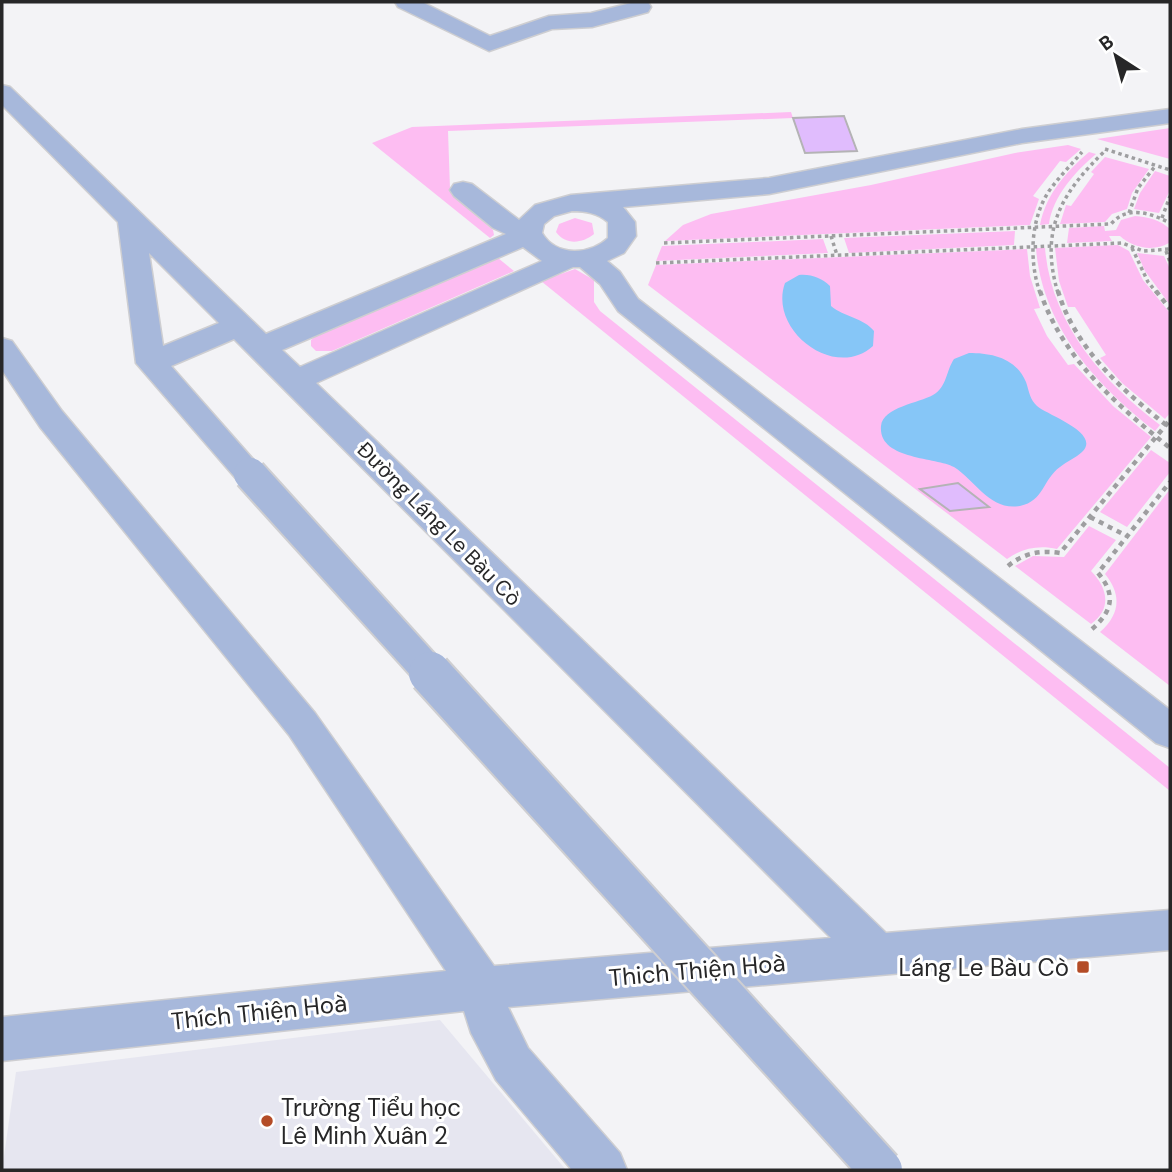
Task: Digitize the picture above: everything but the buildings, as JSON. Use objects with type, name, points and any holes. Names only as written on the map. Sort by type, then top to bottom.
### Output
[{"type":"street","points":[[407,2],[489,44],[549,23],[592,20],[640,7]]},
{"type":"street","name":"Đường Láng Le Bàu Cò","points":[[2,92],[877,955]]},
{"type":"street","points":[[528,235],[529,226],[544,210],[556,205],[769,186],[1022,136],[1170,116]]},
{"type":"street","points":[[463,190],[502,222],[528,235],[542,251],[578,259],[610,278],[628,305],[1170,732]]},
{"type":"street","points":[[294,382],[578,259],[611,250],[623,234],[623,226],[610,211],[586,203]]},
{"type":"street","points":[[131,220],[151,363],[881,1170]]},
{"type":"street","points":[[151,363],[249,337],[528,235]]},
{"type":"street","points":[[2,348],[51,419],[302,724],[500,987],[488,1017],[512,1064],[603,1170]]},
{"type":"street","name":"Thich Thiện Hoà","points":[[500,987],[1170,930]]},
{"type":"street","name":"Thích Thiện Hoà","points":[[2,1039],[500,987]]},
{"type":"path","points":[[1099,147],[1170,170]]},
{"type":"path","points":[[1085,150],[1064,170],[1047,192],[1037,213],[1031,247],[1039,294],[1063,342],[1110,398],[1170,447]]},
{"type":"path","points":[[1008,566],[1016,558],[1031,552],[1060,553],[1169,424],[1108,373],[1077,331],[1057,292],[1050,246],[1058,210],[1071,187],[1106,150]]},
{"type":"path","points":[[1129,212],[1138,188],[1156,165]]},
{"type":"path","points":[[1162,218],[1170,196]]},
{"type":"path","points":[[664,243],[1111,224],[1120,215],[1129,212],[1162,218],[1169,222]]},
{"type":"path","points":[[831,236],[837,255]]},
{"type":"path","points":[[656,263],[1122,243],[1143,251],[1168,250],[1170,262]]},
{"type":"path","points":[[1132,248],[1148,282],[1170,309]]},
{"type":"path","points":[[1091,630],[1104,620],[1112,605],[1110,588],[1098,573],[1170,482]]},
{"type":"path","points":[[1090,517],[1127,536]]},
{"type":"shaded area","points":[[791,112],[793,118],[448,131],[450,189],[453,196],[493,230],[494,235],[490,238],[372,143],[412,127]]},
{"type":"shaded area","points":[[1170,128],[1170,159],[1097,139]]},
{"type":"shaded area","points":[[1068,145],[1081,149],[1066,162],[1060,161],[1033,196],[1039,199],[1030,225],[665,241],[683,225],[711,214],[871,185],[1015,153]]},
{"type":"shaded area","points":[[1089,152],[1096,154],[1066,185],[1055,204],[1049,224],[1040,225],[1047,203],[1058,184]]},
{"type":"shaded area","points":[[1105,157],[1149,169],[1132,193],[1127,209],[1112,214],[1105,222],[1060,224],[1066,205],[1071,206],[1094,174],[1091,172]]},
{"type":"shaded area","points":[[1155,171],[1170,176],[1170,190],[1159,213],[1134,209],[1140,193]]},
{"type":"shaded area","points":[[1135,216],[1154,220],[1170,229],[1169,243],[1143,247],[1120,236],[1109,236],[1112,241],[1067,243],[1069,228],[1104,226],[1105,231],[1116,230],[1121,220]]},
{"type":"shaded area","points":[[575,218],[592,223],[594,234],[574,242],[564,239],[556,232],[559,224]]},
{"type":"shaded area","points":[[1015,231],[1014,245],[849,253],[844,238]]},
{"type":"shaded area","points":[[823,239],[828,253],[656,261],[662,246]]},
{"type":"shaded area","points":[[1118,245],[1129,251],[1143,280],[1170,313],[1170,413],[1165,419],[1122,383],[1100,358],[1106,355],[1075,307],[1068,307],[1059,281],[1055,248]]},
{"type":"shaded area","points":[[1036,248],[1045,248],[1057,301],[1083,348],[1118,389],[1160,425],[1155,431],[1112,394],[1076,352],[1049,303],[1040,276]]},
{"type":"shaded area","points":[[1027,249],[1030,276],[1040,308],[1034,309],[1047,336],[1068,365],[1074,364],[1113,406],[1151,437],[1057,549],[1031,548],[1007,559],[648,285],[656,265]]},
{"type":"shaded area","points":[[1137,253],[1164,256],[1170,269],[1170,305],[1145,271]]},
{"type":"shaded area","points":[[498,258],[514,271],[332,351],[316,351],[311,346],[311,340],[316,336]]},
{"type":"shaded area","points":[[575,269],[594,280],[594,302],[600,311],[1170,768],[1170,791],[541,281]]},
{"type":"shaded area","points":[[1151,450],[1170,463],[1170,472],[1127,527],[1100,512]]},
{"type":"shaded area","points":[[1170,489],[1170,686],[1100,632],[1112,618],[1116,604],[1114,589],[1105,574]]},
{"type":"shaded area","points":[[1089,526],[1116,540],[1091,571],[1104,591],[1105,605],[1091,624],[1015,566],[1033,556],[1064,557]]},
{"type":"shaded area","name":"Trường Tiểu học Lê Minh Xuân 2","points":[[440,1020],[566,1170],[2,1170],[16,1072]]},
{"type":"water","points":[[799,275],[816,277],[830,286],[831,306],[870,327],[874,331],[873,346],[858,355],[841,358],[824,354],[795,333],[786,318],[782,301],[785,283]]},
{"type":"water","points":[[969,353],[986,354],[1010,362],[1022,374],[1037,406],[1071,425],[1085,438],[1086,445],[1082,452],[1054,472],[1039,495],[1020,506],[1009,506],[992,500],[954,467],[898,451],[883,437],[881,426],[888,414],[938,392],[954,359]]},
{"type":"place","name":"Láng Le Bàu Cò","points":[[1083,967]]},
{"type":"place","name":"Trường Tiểu học Lê Minh Xuân 2","points":[[267,1121]]}]
